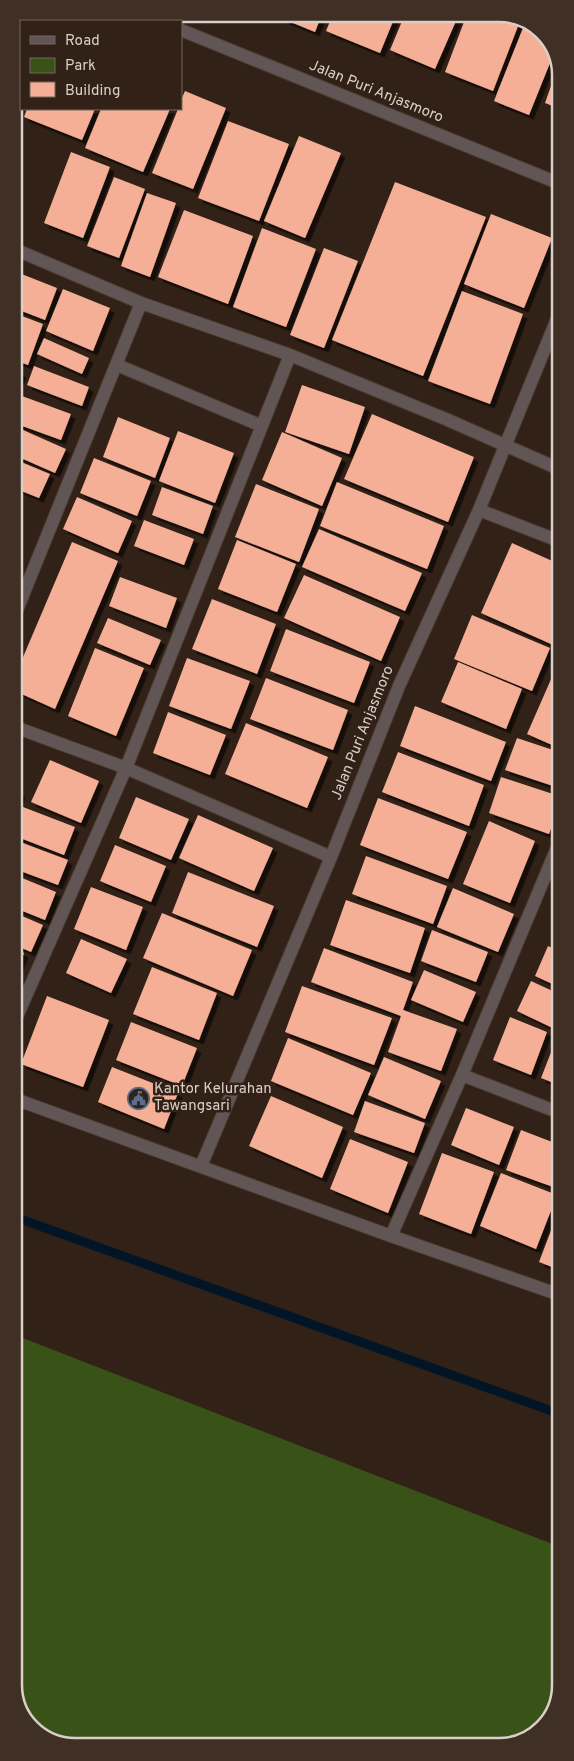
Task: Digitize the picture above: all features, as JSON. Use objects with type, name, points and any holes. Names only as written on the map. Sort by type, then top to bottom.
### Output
[{"type":"street","name":"Jalan Puri Anjasmoro","points":[[182,30],[552,181]]},
{"type":"street","points":[[22,252],[141,303],[290,355],[448,420],[505,447],[552,466]]},
{"type":"street","points":[[22,596],[141,303]]},
{"type":"street","name":"Jalan Puri Anjasmoro","points":[[201,1166],[331,857],[399,686],[479,510],[552,329]]},
{"type":"street","points":[[22,1005],[126,768],[290,355]]},
{"type":"street","points":[[117,365],[262,426]]},
{"type":"street","points":[[479,510],[552,538]]},
{"type":"street","points":[[22,730],[126,768],[331,857]]},
{"type":"street","points":[[391,1236],[462,1075],[552,860]]},
{"type":"street","points":[[462,1075],[552,1110]]},
{"type":"street","points":[[22,1102],[552,1292]]},
{"type":"green space","points":[[22,1338],[552,1544],[552,1686],[549,1703],[541,1718],[528,1730],[506,1738],[72,1738],[58,1736],[43,1728],[31,1715],[24,1699],[22,1686]]},
{"type":"building","points":[[292,23],[319,23],[315,32]]},
{"type":"building","points":[[329,23],[392,23],[380,53],[326,31]]},
{"type":"building","points":[[401,23],[455,23],[435,69],[390,50]]},
{"type":"building","points":[[464,23],[502,23],[518,27],[493,91],[445,72]]},
{"type":"building","points":[[523,29],[531,33],[543,46],[550,63],[529,115],[494,101]]},
{"type":"building","points":[[552,83],[552,106],[545,103]]},
{"type":"building","points":[[185,91],[226,108],[193,189],[152,173],[178,110],[182,110],[182,98]]},
{"type":"building","points":[[27,110],[95,110],[82,140],[24,117]]},
{"type":"building","points":[[101,110],[170,110],[143,172],[85,148]]},
{"type":"building","points":[[228,121],[289,144],[259,221],[198,198]]},
{"type":"building","points":[[299,136],[341,153],[305,238],[264,221]]},
{"type":"building","points":[[71,152],[110,167],[83,238],[44,223]]},
{"type":"building","points":[[114,177],[145,189],[119,258],[87,246]]},
{"type":"building","points":[[395,182],[486,217],[423,376],[332,340]]},
{"type":"building","points":[[147,193],[176,203],[150,277],[121,266]]},
{"type":"building","points":[[184,210],[253,236],[228,304],[158,277]]},
{"type":"building","points":[[491,214],[552,238],[524,308],[464,284]]},
{"type":"building","points":[[262,228],[316,249],[286,327],[233,307]]},
{"type":"building","points":[[324,248],[358,261],[324,348],[290,335]]},
{"type":"building","points":[[22,274],[57,288],[45,320],[22,311]]},
{"type":"building","points":[[63,289],[110,308],[93,351],[46,331]]},
{"type":"building","points":[[462,291],[523,314],[490,404],[428,381]]},
{"type":"building","points":[[22,316],[43,324],[28,365],[22,363]]},
{"type":"building","points":[[44,338],[89,358],[82,374],[37,354]]},
{"type":"building","points":[[34,366],[89,387],[82,406],[27,385]]},
{"type":"building","points":[[302,385],[365,407],[349,454],[285,432]]},
{"type":"building","points":[[22,396],[71,414],[61,440],[22,426]]},
{"type":"building","points":[[372,414],[474,457],[448,522],[344,479]]},
{"type":"building","points":[[118,417],[170,438],[155,478],[103,457]]},
{"type":"building","points":[[22,430],[66,449],[55,473],[22,459]]},
{"type":"building","points":[[178,431],[234,453],[215,503],[159,481]]},
{"type":"building","points":[[282,432],[342,458],[322,506],[262,480]]},
{"type":"building","points":[[94,458],[151,481],[137,516],[80,493]]},
{"type":"building","points":[[22,462],[50,474],[39,498],[22,491]]},
{"type":"building","points":[[337,482],[444,526],[427,569],[320,526]]},
{"type":"building","points":[[256,484],[319,509],[299,562],[235,537]]},
{"type":"building","points":[[162,487],[213,506],[203,534],[152,515]]},
{"type":"building","points":[[77,497],[132,521],[118,553],[63,529]]},
{"type":"building","points":[[144,520],[194,539],[184,565],[134,546]]},
{"type":"building","points":[[319,529],[422,573],[405,611],[302,567]]},
{"type":"building","points":[[237,540],[296,564],[277,612],[218,589]]},
{"type":"building","points":[[72,542],[118,561],[55,709],[22,694],[22,660]]},
{"type":"building","points":[[512,543],[552,561],[551,644],[481,613]]},
{"type":"building","points":[[304,575],[400,617],[381,661],[284,618]]},
{"type":"building","points":[[120,577],[177,598],[166,628],[109,606]]},
{"type":"building","points":[[212,599],[276,624],[257,674],[192,649]]},
{"type":"building","points":[[472,615],[550,648],[532,691],[454,659]]},
{"type":"building","points":[[108,618],[161,640],[150,665],[97,643]]},
{"type":"building","points":[[286,629],[370,662],[354,703],[270,671]]},
{"type":"building","points":[[95,648],[144,668],[116,736],[68,716]]},
{"type":"building","points":[[187,658],[250,681],[231,729],[169,706]]},
{"type":"building","points":[[458,662],[522,689],[506,729],[441,702]]},
{"type":"building","points":[[552,677],[552,745],[527,734]]},
{"type":"building","points":[[266,678],[348,710],[333,750],[250,719]]},
{"type":"building","points":[[415,706],[506,742],[491,781],[400,746]]},
{"type":"building","points":[[168,712],[226,735],[210,775],[153,753]]},
{"type":"building","points":[[246,723],[328,757],[307,808],[225,774]]},
{"type":"building","points":[[517,738],[552,750],[552,786],[505,770]]},
{"type":"building","points":[[398,752],[484,785],[469,826],[382,792]]},
{"type":"building","points":[[50,760],[99,781],[81,823],[31,802]]},
{"type":"building","points":[[501,777],[552,794],[552,826],[549,834],[489,813]]},
{"type":"building","points":[[136,797],[189,819],[171,860],[119,838]]},
{"type":"building","points":[[378,798],[467,832],[448,879],[360,845]]},
{"type":"building","points":[[23,807],[75,827],[64,855],[22,839]]},
{"type":"building","points":[[198,815],[273,848],[254,891],[179,858]]},
{"type":"building","points":[[489,821],[535,841],[510,903],[463,884]]},
{"type":"building","points":[[22,843],[68,860],[58,885],[22,872]]},
{"type":"building","points":[[115,845],[166,866],[151,902],[100,881]]},
{"type":"building","points":[[366,856],[447,886],[433,924],[352,894]]},
{"type":"building","points":[[188,872],[274,906],[257,947],[172,913]]},
{"type":"building","points":[[22,878],[56,892],[45,920],[22,911]]},
{"type":"building","points":[[91,887],[143,907],[126,950],[74,929]]},
{"type":"building","points":[[453,888],[514,914],[498,952],[437,927]]},
{"type":"building","points":[[346,900],[425,928],[410,973],[330,945]]},
{"type":"building","points":[[162,913],[252,950],[233,996],[143,958]]},
{"type":"building","points":[[22,916],[43,925],[31,952],[22,948]]},
{"type":"building","points":[[432,930],[488,952],[476,982],[421,961]]},
{"type":"building","points":[[81,939],[127,959],[111,993],[66,973]]},
{"type":"building","points":[[548,946],[552,948],[552,984],[535,976]]},
{"type":"building","points":[[324,948],[413,982],[403,1010],[457,1029],[441,1071],[388,1052],[401,1016],[311,982]]},
{"type":"building","points":[[152,967],[217,993],[199,1040],[133,1014]]},
{"type":"building","points":[[424,970],[476,992],[463,1022],[411,1000]]},
{"type":"building","points":[[531,981],[552,991],[552,1028],[517,1011]]},
{"type":"building","points":[[302,986],[392,1018],[374,1065],[285,1032]]},
{"type":"building","points":[[47,996],[109,1020],[83,1087],[22,1064]]},
{"type":"building","points":[[510,1017],[547,1032],[531,1075],[493,1060]]},
{"type":"building","points":[[131,1022],[197,1048],[182,1086],[116,1060]]},
{"type":"building","points":[[288,1038],[371,1073],[353,1115],[271,1081]]},
{"type":"building","points":[[552,1050],[552,1082],[541,1078]]},
{"type":"building","points":[[384,1057],[441,1081],[425,1119],[368,1095]]},
{"type":"building","name":"Kantor Kelurahan Tawangsari","points":[[112,1067],[178,1093],[164,1129],[98,1102]]},
{"type":"building","points":[[271,1096],[343,1127],[322,1178],[249,1146]]},
{"type":"building","points":[[365,1101],[425,1123],[414,1153],[354,1132]]},
{"type":"building","points":[[466,1108],[514,1127],[499,1165],[451,1145]]},
{"type":"building","points":[[521,1130],[552,1142],[552,1187],[506,1170]]},
{"type":"building","points":[[350,1139],[408,1162],[388,1213],[330,1189]]},
{"type":"building","points":[[442,1153],[494,1172],[471,1234],[419,1214]]},
{"type":"building","points":[[501,1173],[552,1193],[552,1208],[536,1249],[480,1226]]},
{"type":"building","points":[[552,1228],[552,1267],[539,1262]]},
{"type":"waterway","points":[[22,1220],[552,1411]]},
{"type":"place","name":"Kantor Kelurahan Tawangsari","points":[[138,1098]]}]
